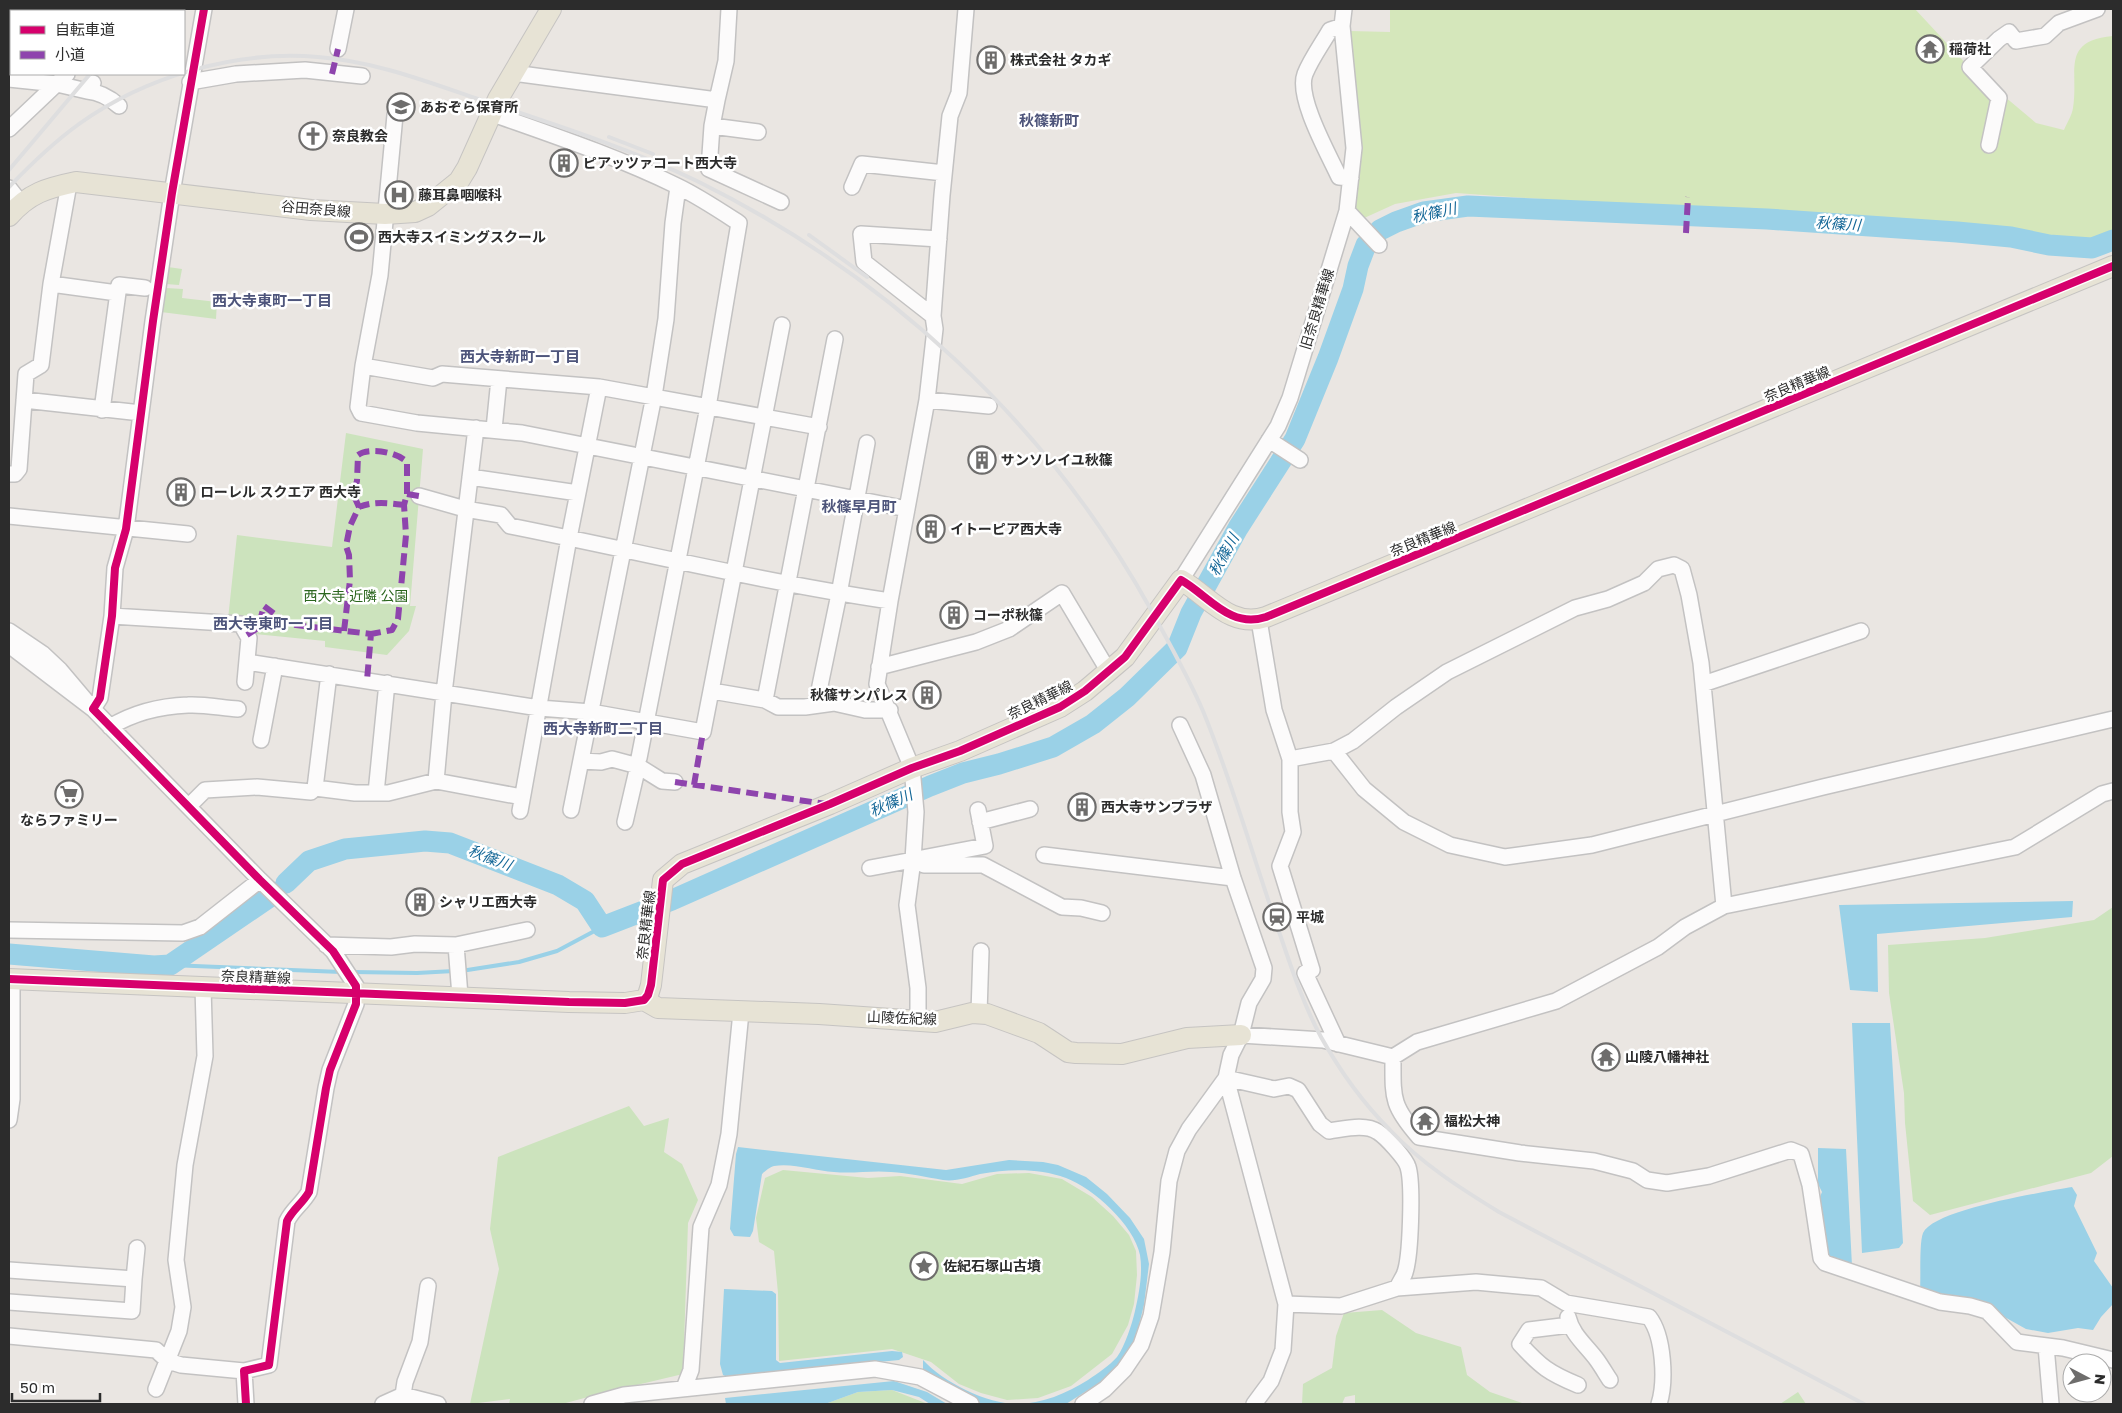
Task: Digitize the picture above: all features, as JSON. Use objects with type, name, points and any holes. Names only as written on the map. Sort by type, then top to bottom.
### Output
[{"type":"main road","name":"谷田奈良線","points":[[13,202],[43,190],[76,182],[311,210],[385,214],[415,212],[428,206],[459,181],[467,168],[495,104],[551,9]]},
{"type":"main road","name":"奈良精華線","points":[[1258,620],[1646,461],[2113,266]]},
{"type":"main road","name":"奈良精華線","points":[[10,979],[202,988],[460,989],[625,1003],[644,1000],[652,985],[664,880],[682,864],[912,771],[1060,707],[1085,691],[1109,672],[1130,651],[1185,582]]},
{"type":"main road","points":[[1185,582],[1226,614],[1238,618],[1258,620]]},
{"type":"main road","name":"山陵佐紀線","points":[[644,1000],[658,1008],[819,1014],[935,1022],[978,1013],[987,1014],[1039,1033],[1068,1052],[1076,1053],[1122,1054],[1187,1038],[1241,1035]]},
{"type":"street","points":[[93,709],[100,698],[112,616],[115,568],[126,529],[140,413],[172,193],[204,9]]},
{"type":"street","points":[[338,49],[346,9]]},
{"type":"street","points":[[729,9],[726,61],[712,126],[709,169],[781,202]]},
{"type":"street","points":[[918,1021],[918,988],[907,906],[913,860],[916,812],[912,771],[890,710],[878,684],[890,602],[927,400],[935,329],[933,316],[944,173],[950,116],[959,93],[966,9]]},
{"type":"street","name":"旧奈良精華線","points":[[1185,582],[1278,426],[1290,398],[1347,211],[1354,148],[1342,26],[1344,9]]},
{"type":"street","points":[[1988,145],[1999,98],[1970,68],[1998,39],[2009,32],[2016,41],[2045,36],[2059,23],[2096,9]]},
{"type":"street","points":[[1342,26],[1330,30],[1304,76],[1304,94],[1310,113],[1339,177],[1351,178]]},
{"type":"street","points":[[190,82],[236,74],[298,70],[362,76]]},
{"type":"street","points":[[512,73],[717,100]]},
{"type":"street","points":[[16,78],[62,79],[90,87],[120,106]]},
{"type":"street","points":[[9,129],[62,79]]},
{"type":"street","points":[[492,114],[559,137],[678,186],[739,223],[708,407],[625,822]]},
{"type":"street","points":[[394,115],[380,275],[363,366],[358,407],[361,413],[417,423],[522,433],[907,509]]},
{"type":"street","points":[[712,126],[758,132]]},
{"type":"street","points":[[852,187],[862,164],[944,173]]},
{"type":"street","points":[[9,474],[15,474],[19,469],[26,374],[41,365],[51,284],[69,184]]},
{"type":"street","points":[[571,810],[654,396],[666,319],[673,223],[678,186]]},
{"type":"street","points":[[1347,211],[1379,245]]},
{"type":"street","points":[[933,316],[864,262],[861,234],[939,239]]},
{"type":"street","points":[[51,284],[118,293]]},
{"type":"street","points":[[102,410],[119,285],[145,288]]},
{"type":"street","points":[[247,662],[539,708],[591,712],[703,732],[766,418],[782,325]]},
{"type":"street","points":[[764,700],[836,339]]},
{"type":"street","points":[[363,366],[433,378],[442,374],[599,387],[819,427]]},
{"type":"street","points":[[494,430],[499,379]]},
{"type":"street","points":[[315,788],[355,793],[388,793],[436,781],[521,804],[569,538],[599,387]]},
{"type":"street","points":[[24,400],[140,413]]},
{"type":"street","points":[[927,400],[989,406]]},
{"type":"street","points":[[436,781],[444,693],[476,428]]},
{"type":"street","points":[[1269,440],[1300,460]]},
{"type":"street","points":[[816,705],[839,594],[866,442]]},
{"type":"street","points":[[470,477],[578,493]]},
{"type":"street","points":[[419,496],[465,509],[501,515],[510,526],[677,562],[787,582],[839,594],[890,602]]},
{"type":"street","points":[[9,516],[188,534]]},
{"type":"street","points":[[1290,759],[1334,750],[1353,741],[1396,707],[1447,672],[1575,608],[1608,598],[1644,583],[1658,569],[1674,565],[1682,569],[1690,595],[1703,684],[1724,906]]},
{"type":"street","points":[[879,667],[976,642],[1009,629],[1062,593],[1109,672]]},
{"type":"street","points":[[112,616],[241,624],[249,638],[245,682]]},
{"type":"street","points":[[1258,620],[1274,710],[1290,759],[1290,812],[1293,832],[1280,866],[1312,970],[1305,973],[1338,1044]]},
{"type":"street","points":[[9,631],[43,654],[60,670],[93,709],[265,885],[330,948],[356,989],[356,1004],[330,1070],[308,1192],[303,1203],[292,1210],[287,1221],[269,1365],[244,1371],[180,1365],[168,1361],[156,1350],[9,1336]]},
{"type":"street","points":[[1703,684],[1861,631]]},
{"type":"street","points":[[9,645],[93,709]]},
{"type":"street","points":[[261,740],[275,666]]},
{"type":"street","points":[[189,806],[205,790],[257,787],[311,792],[315,788],[329,674]]},
{"type":"street","points":[[376,793],[386,683]]},
{"type":"street","points":[[712,690],[764,700],[778,707],[805,708],[834,703],[865,710],[890,710]]},
{"type":"street","points":[[110,726],[122,719],[142,712],[188,705],[238,709]]},
{"type":"street","points":[[1334,750],[1364,789],[1404,822],[1450,845],[1505,857],[1592,845],[1833,785],[2113,719]]},
{"type":"street","points":[[1091,1402],[1124,1370],[1142,1346],[1151,1316],[1162,1252],[1169,1181],[1177,1151],[1189,1129],[1226,1078],[1231,1055],[1241,1035],[1249,1003],[1263,979],[1264,968],[1233,878],[1203,775],[1180,725]]},
{"type":"street","points":[[581,761],[602,762],[612,759],[638,762],[662,781],[674,782]]},
{"type":"street","points":[[1241,1035],[1323,1040],[1393,1057],[1417,1042],[1556,1002],[1658,947],[1685,927],[1724,906],[2015,847],[2102,794],[2113,791]]},
{"type":"street","points":[[870,868],[985,846],[979,816],[1030,809]]},
{"type":"street","points":[[1044,856],[1233,878]]},
{"type":"street","points":[[913,860],[924,865],[983,865],[1062,907],[1081,908],[1102,913]]},
{"type":"street","points":[[9,930],[183,933],[200,927],[265,885]]},
{"type":"street","points":[[330,948],[391,947],[415,944],[456,945],[527,930]]},
{"type":"street","points":[[456,945],[460,989]]},
{"type":"street","points":[[978,1013],[981,951]]},
{"type":"street","points":[[9,1120],[12,1099],[10,979]]},
{"type":"street","points":[[156,1389],[179,1331],[183,1307],[176,1260],[185,1165],[205,1056],[202,988]]},
{"type":"street","points":[[684,1388],[691,1370],[701,1227],[719,1185],[729,1134],[741,1012]]},
{"type":"street","points":[[1393,1057],[1392,1081],[1396,1107],[1419,1137],[1520,1153],[1594,1161],[1633,1171],[1647,1180],[1667,1183],[1709,1176],[1791,1150],[1802,1154],[1810,1185],[1821,1258],[1825,1263],[1940,1302],[1970,1306],[1987,1311],[2018,1342],[2063,1348],[2113,1360]]},
{"type":"street","points":[[1226,1078],[1274,1088],[1289,1086],[1298,1090],[1320,1124],[1329,1131],[1347,1128],[1369,1128],[1379,1132],[1399,1154],[1408,1166],[1410,1214],[1405,1274],[1397,1288]]},
{"type":"street","points":[[1226,1078],[1286,1304],[1283,1350],[1271,1381],[1254,1404]]},
{"type":"street","points":[[9,1302],[132,1311],[137,1248]]},
{"type":"street","points":[[9,1270],[134,1278]]},
{"type":"street","points":[[1286,1304],[1341,1306],[1397,1288],[1476,1282],[1541,1288],[1566,1303],[1649,1317],[1655,1325],[1663,1363],[1658,1404]]},
{"type":"street","points":[[403,1396],[405,1382],[420,1342],[428,1286]]},
{"type":"street","points":[[1566,1303],[1570,1325],[1610,1380]]},
{"type":"street","points":[[1570,1325],[1529,1330],[1520,1344],[1539,1365],[1557,1376],[1578,1385]]},
{"type":"street","points":[[2046,1346],[2051,1404]]},
{"type":"street","points":[[592,1404],[624,1395],[875,1369],[920,1377],[971,1404]]},
{"type":"street","points":[[244,1371],[246,1404]]},
{"type":"street","points":[[383,1404],[403,1396],[438,1404]]},
{"type":"green space","points":[[1390,9],[1915,9],[1967,65],[2036,123],[2064,130],[2073,108],[2075,60],[2079,51],[2085,44],[2096,39],[2113,36],[2113,232],[2092,242],[2081,243],[1991,231],[1456,193],[1395,204],[1362,219],[1352,212],[1361,140],[1350,31],[1390,32]]},
{"type":"green space","points":[[168,267],[182,269],[179,285],[166,284]]},
{"type":"green space","points":[[166,288],[183,289],[182,298],[217,302],[216,319],[161,312]]},
{"type":"green space","name":"西大寺 近隣 公園","points":[[346,433],[423,449],[410,606],[416,606],[409,631],[387,655],[325,647],[325,641],[255,634],[228,619],[237,535],[332,547]]},
{"type":"green space","points":[[2113,907],[2113,1156],[2091,1173],[1930,1215],[1913,1201],[1904,1093],[1889,993],[1888,945],[1985,938],[2094,920]]},
{"type":"green space","points":[[629,1106],[644,1126],[669,1118],[664,1152],[682,1164],[698,1200],[688,1223],[683,1374],[562,1404],[509,1404],[510,1399],[470,1404],[499,1269],[490,1229],[498,1157]]},
{"type":"green space","points":[[783,1170],[868,1178],[900,1176],[962,1184],[997,1174],[1029,1173],[1062,1179],[1092,1197],[1113,1216],[1129,1235],[1136,1251],[1137,1275],[1134,1304],[1128,1325],[1112,1354],[1071,1386],[1038,1398],[1007,1400],[981,1393],[959,1384],[931,1362],[892,1349],[779,1361],[778,1293],[774,1251],[759,1242],[756,1218],[765,1178]]},
{"type":"green space","points":[[1382,1310],[1416,1333],[1461,1347],[1467,1375],[1490,1392],[1525,1404],[1355,1404],[1355,1395],[1345,1397],[1342,1404],[1302,1404],[1303,1384],[1332,1368],[1336,1336],[1344,1313]]},
{"type":"green space","points":[[892,1390],[928,1404],[825,1404],[858,1392]]},
{"type":"green space","points":[[1798,1392],[1806,1404],[1780,1404]]},
{"type":"water","points":[[2073,901],[2072,917],[1877,934],[1878,992],[1850,990],[1839,905]]},
{"type":"water","points":[[1852,1023],[1890,1023],[1903,1243],[1899,1248],[1862,1253]]},
{"type":"water","points":[[738,1147],[946,1170],[1009,1160],[1043,1162],[1058,1165],[1086,1177],[1107,1194],[1130,1218],[1144,1239],[1149,1264],[1144,1305],[1136,1337],[1125,1359],[1107,1378],[1066,1404],[1026,1404],[1045,1400],[1072,1389],[1103,1369],[1120,1352],[1134,1316],[1141,1276],[1140,1255],[1136,1243],[1130,1232],[1111,1209],[1077,1183],[1045,1172],[1024,1170],[991,1172],[957,1180],[948,1180],[877,1171],[841,1172],[797,1166],[774,1166],[762,1174],[753,1231],[750,1237],[734,1236],[730,1229]]},
{"type":"water","points":[[1818,1148],[1846,1149],[1852,1266],[1826,1259],[1819,1199],[1822,1192],[1818,1184]]},
{"type":"water","points":[[2072,1187],[2077,1195],[2074,1206],[2097,1253],[2094,1261],[2113,1288],[2113,1304],[2101,1317],[2093,1330],[2078,1328],[2048,1333],[2026,1329],[1983,1305],[1920,1291],[1922,1238],[1923,1233],[1931,1224],[1968,1209],[2015,1197]]},
{"type":"water","points":[[724,1289],[772,1291],[776,1294],[776,1360],[780,1363],[892,1351],[902,1352],[903,1357],[899,1360],[727,1377],[723,1375],[720,1364]]},
{"type":"water","points":[[923,1360],[942,1376],[966,1390],[992,1400],[1017,1404],[976,1403],[949,1389],[923,1369]]},
{"type":"water","points":[[894,1381],[927,1392],[947,1404],[930,1404],[919,1397],[892,1390],[858,1392],[825,1404],[726,1404],[725,1398]]},
{"type":"waterway","name":"秋篠川","points":[[286,883],[309,861],[345,849],[425,841],[450,843],[558,885],[585,901],[602,927],[672,900],[930,786],[963,773],[1053,747],[1093,724],[1127,697],[1177,648],[1191,613],[1238,528],[1295,439],[1328,358],[1353,289],[1358,266],[1366,245],[1380,230],[1424,212],[1468,206],[1767,219],[1957,232],[2011,237],[2049,245],[2092,248],[2113,240]]},
{"type":"waterway","points":[[9,954],[154,966],[170,965],[277,892]]},
{"type":"waterway","points":[[461,971],[519,962],[557,951],[602,927]]},
{"type":"waterway","points":[[170,965],[341,972]]},
{"type":"waterway","points":[[353,972],[417,973],[454,971]]},
{"type":"railway","points":[[185,73],[224,62],[256,58],[318,57],[360,63],[401,73],[441,86],[617,147],[697,181],[767,219],[833,261],[897,309],[956,360],[1012,416],[1062,476],[1109,540],[1150,608],[1203,711],[1232,789],[1290,965],[1314,1023],[1328,1050],[1344,1074],[1380,1120],[1428,1165],[1499,1212],[1864,1404]]},
{"type":"railway","points":[[9,170],[89,75]]},
{"type":"railway","points":[[9,187],[43,154],[79,124],[133,92],[178,75]]},
{"type":"railway","points":[[609,137],[653,154]]},
{"type":"railway","points":[[809,235],[867,277]]},
{"type":"marked path","points":[[332,74],[338,49]]},
{"type":"marked path","points":[[1686,233],[1688,197]]},
{"type":"marked path","points":[[359,507],[353,494],[357,481],[358,455],[369,451],[376,451],[390,453],[407,462],[407,494],[404,505],[406,535],[398,619],[392,630],[371,634]]},
{"type":"marked path","points":[[407,494],[419,496]]},
{"type":"marked path","points":[[344,631],[350,580],[349,555],[346,546],[350,526],[359,507],[376,503],[404,505]]},
{"type":"marked path","points":[[247,635],[258,628],[264,606],[288,624],[371,634],[367,680]]},
{"type":"marked path","points":[[694,785],[703,732]]},
{"type":"marked path","points":[[675,782],[826,804]]},
{"type":"cycle path","points":[[204,9],[172,193],[126,529],[115,568],[112,616],[100,698],[93,709],[260,880],[333,951],[356,986],[356,1004],[330,1070],[309,1192],[287,1221],[269,1365],[244,1371],[246,1404]]},
{"type":"cycle path","points":[[9,979],[569,1002],[625,1003],[644,1000],[648,995],[651,985],[663,880],[682,864],[830,804],[912,768],[960,751],[1060,707],[1085,691],[1125,657],[1181,580],[1231,615],[1241,619],[1253,620],[1266,617],[2113,266]]},
{"type":"place","name":"稲荷社","points":[[1930,49]]},
{"type":"place","name":"株式会社 タカギ","points":[[991,60]]},
{"type":"place","name":"あおぞら保育所","points":[[401,107]]},
{"type":"place","name":"奈良教会","points":[[313,136]]},
{"type":"place","name":"ピアッツァコート西大寺","points":[[564,163]]},
{"type":"place","name":"藤耳鼻咽喉科","points":[[399,195]]},
{"type":"place","name":"西大寺スイミングスクール","points":[[359,237]]},
{"type":"place","name":"サンソレイユ秋篠","points":[[982,460]]},
{"type":"place","name":"ローレル スクエア 西大寺","points":[[181,492]]},
{"type":"place","name":"イトーピア西大寺","points":[[931,529]]},
{"type":"place","name":"コーポ秋篠","points":[[954,615]]},
{"type":"place","name":"秋篠サンパレス","points":[[927,695]]},
{"type":"place","name":"ならファミリー","points":[[69,794]]},
{"type":"place","name":"西大寺サンプラザ","points":[[1082,807]]},
{"type":"place","name":"シャリエ西大寺","points":[[420,902]]},
{"type":"place","name":"平城","points":[[1277,917]]},
{"type":"place","name":"山陵八幡神社","points":[[1606,1057]]},
{"type":"place","name":"福松大神","points":[[1425,1121]]},
{"type":"place","name":"佐紀石塚山古墳","points":[[924,1266]]},
{"type":"district","name":"秋篠新町","points":[[1049,121]]},
{"type":"district","name":"西大寺東町一丁目","points":[[272,301]]},
{"type":"district","name":"西大寺新町一丁目","points":[[520,357]]},
{"type":"district","name":"秋篠早月町","points":[[859,507]]},
{"type":"district","name":"西大寺東町一丁目","points":[[273,624]]},
{"type":"district","name":"西大寺新町二丁目","points":[[603,729]]}]
